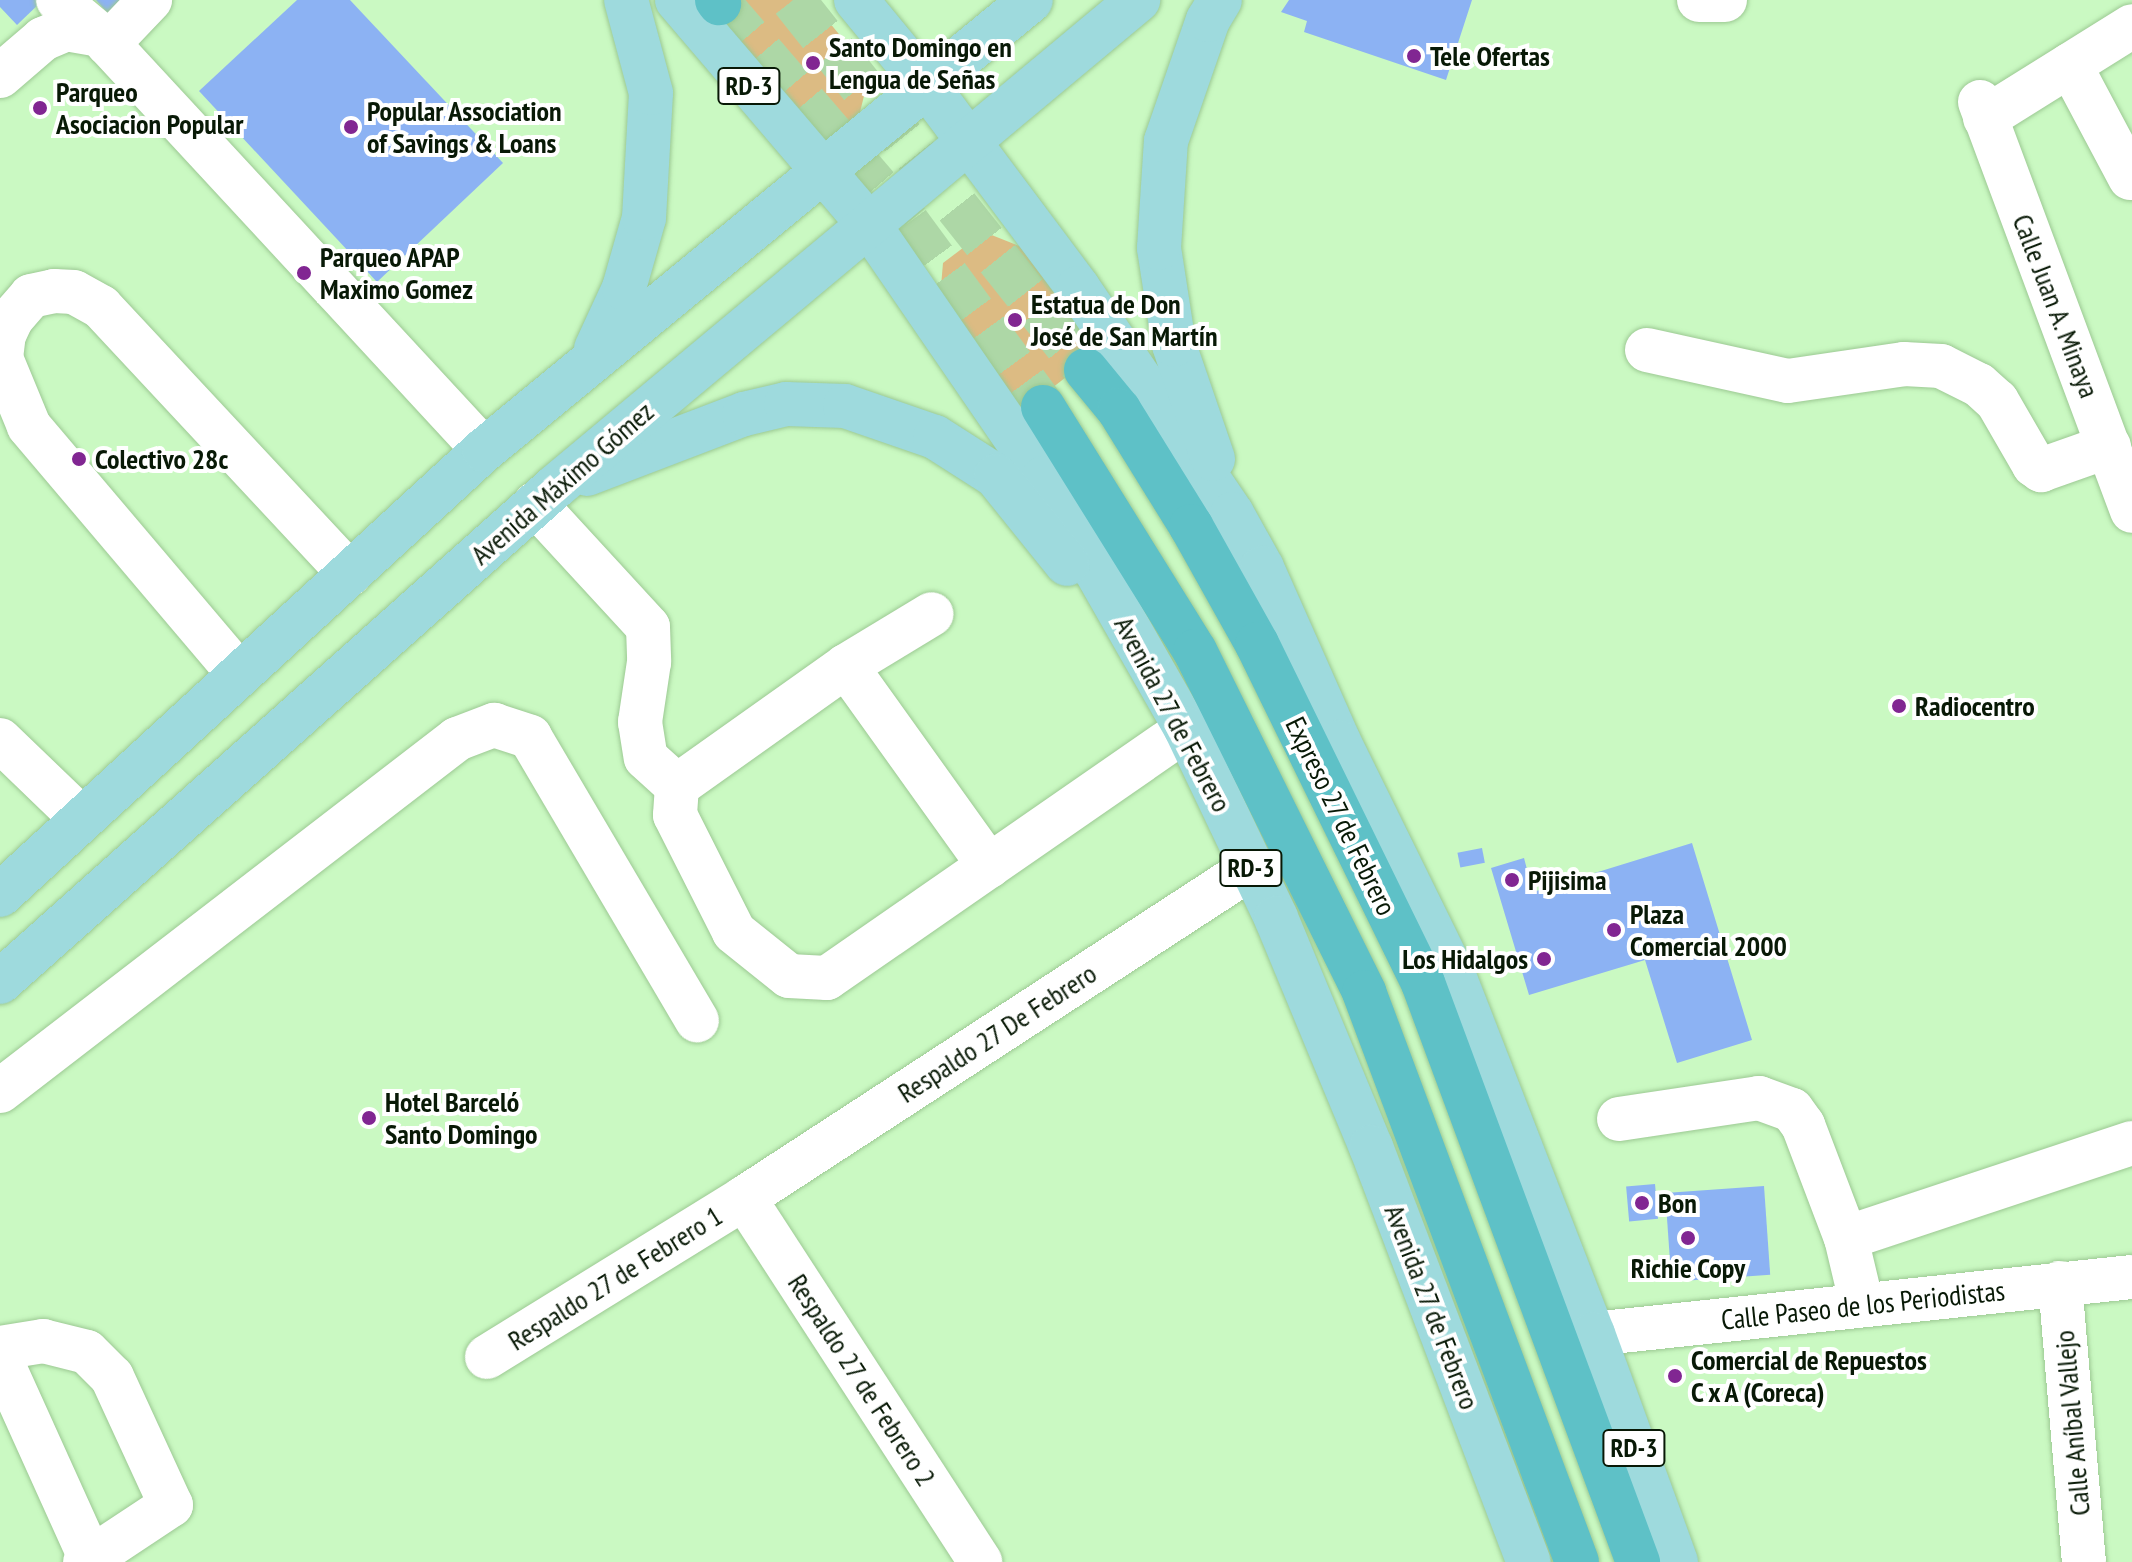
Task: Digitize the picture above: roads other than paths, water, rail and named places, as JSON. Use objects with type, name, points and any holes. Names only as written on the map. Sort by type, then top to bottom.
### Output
[{"type":"highway","name":"Expreso 27 de Febrero","points":[[1086,370],[1119,410],[1183,513],[1257,644],[1423,983],[1638,1562]]},
{"type":"highway","name":"Expreso 27 de Febrero","points":[[1043,407],[1195,651],[1364,992],[1577,1562]]},
{"type":"main road","points":[[589,363],[616,310],[644,218],[651,93],[626,0]]},
{"type":"main road","name":"RD-3","points":[[856,0],[927,86],[1078,288],[1232,514],[1262,568],[1339,742],[1454,976],[1593,1334],[1676,1562]]},
{"type":"main road","points":[[0,895],[484,450],[1031,0]]},
{"type":"main road","name":"Avenida Máximo Gómez","points":[[0,982],[545,496],[1138,0]]},
{"type":"main road","points":[[1220,0],[1208,20],[1166,141],[1159,248],[1174,345],[1232,514]]},
{"type":"main road","name":"Avenida 27 de Febrero","points":[[704,1],[821,171],[869,225],[1043,478],[1186,729],[1276,918],[1371,1147],[1529,1562]]},
{"type":"main road","points":[[545,496],[744,414],[786,404],[845,406],[935,437],[996,476],[1138,648]]},
{"type":"street","points":[[58,0],[104,39],[484,450]]},
{"type":"street","points":[[104,39],[150,0]]},
{"type":"street","points":[[1699,0],[1725,0]]},
{"type":"street","points":[[2130,178],[2070,65],[2132,26]]},
{"type":"street","points":[[0,75],[43,39],[66,29],[104,39]]},
{"type":"street","name":"Calle Juan A. Minaya","points":[[2070,65],[1982,110],[2132,511]]},
{"type":"street","points":[[239,674],[29,426],[1,358],[4,335],[12,318],[31,296],[54,291],[74,292],[101,307],[350,574]]},
{"type":"street","points":[[1647,350],[1788,381],[1904,364],[1941,366],[1979,385],[1997,401],[2034,465],[2041,470],[2109,446]]},
{"type":"street","points":[[545,496],[648,627],[649,662],[640,722],[646,758],[677,786]]},
{"type":"street","points":[[677,786],[846,666],[932,614]]},
{"type":"street","points":[[846,666],[989,866]]},
{"type":"street","points":[[0,1091],[457,739],[494,725],[530,737],[697,1020]]},
{"type":"street","points":[[677,786],[675,815],[734,932],[789,976],[827,978],[1186,729]]},
{"type":"street","points":[[0,740],[82,819]]},
{"type":"street","name":"Respaldo 27 De Febrero","points":[[744,1198],[1251,868]]},
{"type":"street","points":[[1619,1119],[1759,1098],[1792,1110],[1803,1125],[1846,1238],[1862,1305]]},
{"type":"street","points":[[1846,1238],[2132,1143]]},
{"type":"street","name":"Respaldo 27 de Febrero 1","points":[[487,1357],[744,1198]]},
{"type":"street","name":"Respaldo 27 de Febrero 2","points":[[744,1198],[980,1562]]},
{"type":"street","name":"Calle Paseo de los Periodistas","points":[[1593,1334],[2132,1277]]},
{"type":"street","name":"Calle Aníbal Vallejo","points":[[2060,1283],[2084,1562]]},
{"type":"street","points":[[0,1348],[43,1341],[87,1352],[112,1377],[171,1505],[88,1561],[0,1358]]},
{"type":"tunnel","points":[[793,0],[1086,370]]},
{"type":"tunnel","points":[[719,3],[908,223],[1043,407]]},
{"type":"place","name":"Tele Ofertas","points":[[1414,56]]},
{"type":"place","name":"Santo Domingo en Lengua de Señas","points":[[813,63]]},
{"type":"place","name":"Parqueo Asociacion Popular","points":[[40,108]]},
{"type":"place","name":"Popular Association of Savings & Loans","points":[[351,127]]},
{"type":"place","name":"Parqueo APAP Maximo Gomez","points":[[304,273]]},
{"type":"place","name":"Estatua de Don José de San Martín","points":[[1015,320]]},
{"type":"place","name":"Colectivo 28c","points":[[79,459]]},
{"type":"place","name":"Radiocentro","points":[[1899,706]]},
{"type":"place","name":"Pijisima","points":[[1512,880]]},
{"type":"place","name":"Plaza Comercial 2000","points":[[1614,930]]},
{"type":"place","name":"Los Hidalgos","points":[[1544,959]]},
{"type":"place","name":"Hotel Barceló Santo Domingo","points":[[369,1118]]},
{"type":"place","name":"Bon","points":[[1642,1203]]},
{"type":"place","name":"Richie Copy","points":[[1688,1238]]},
{"type":"place","name":"Comercial de Repuestos C x A (Coreca)","points":[[1675,1376]]}]
